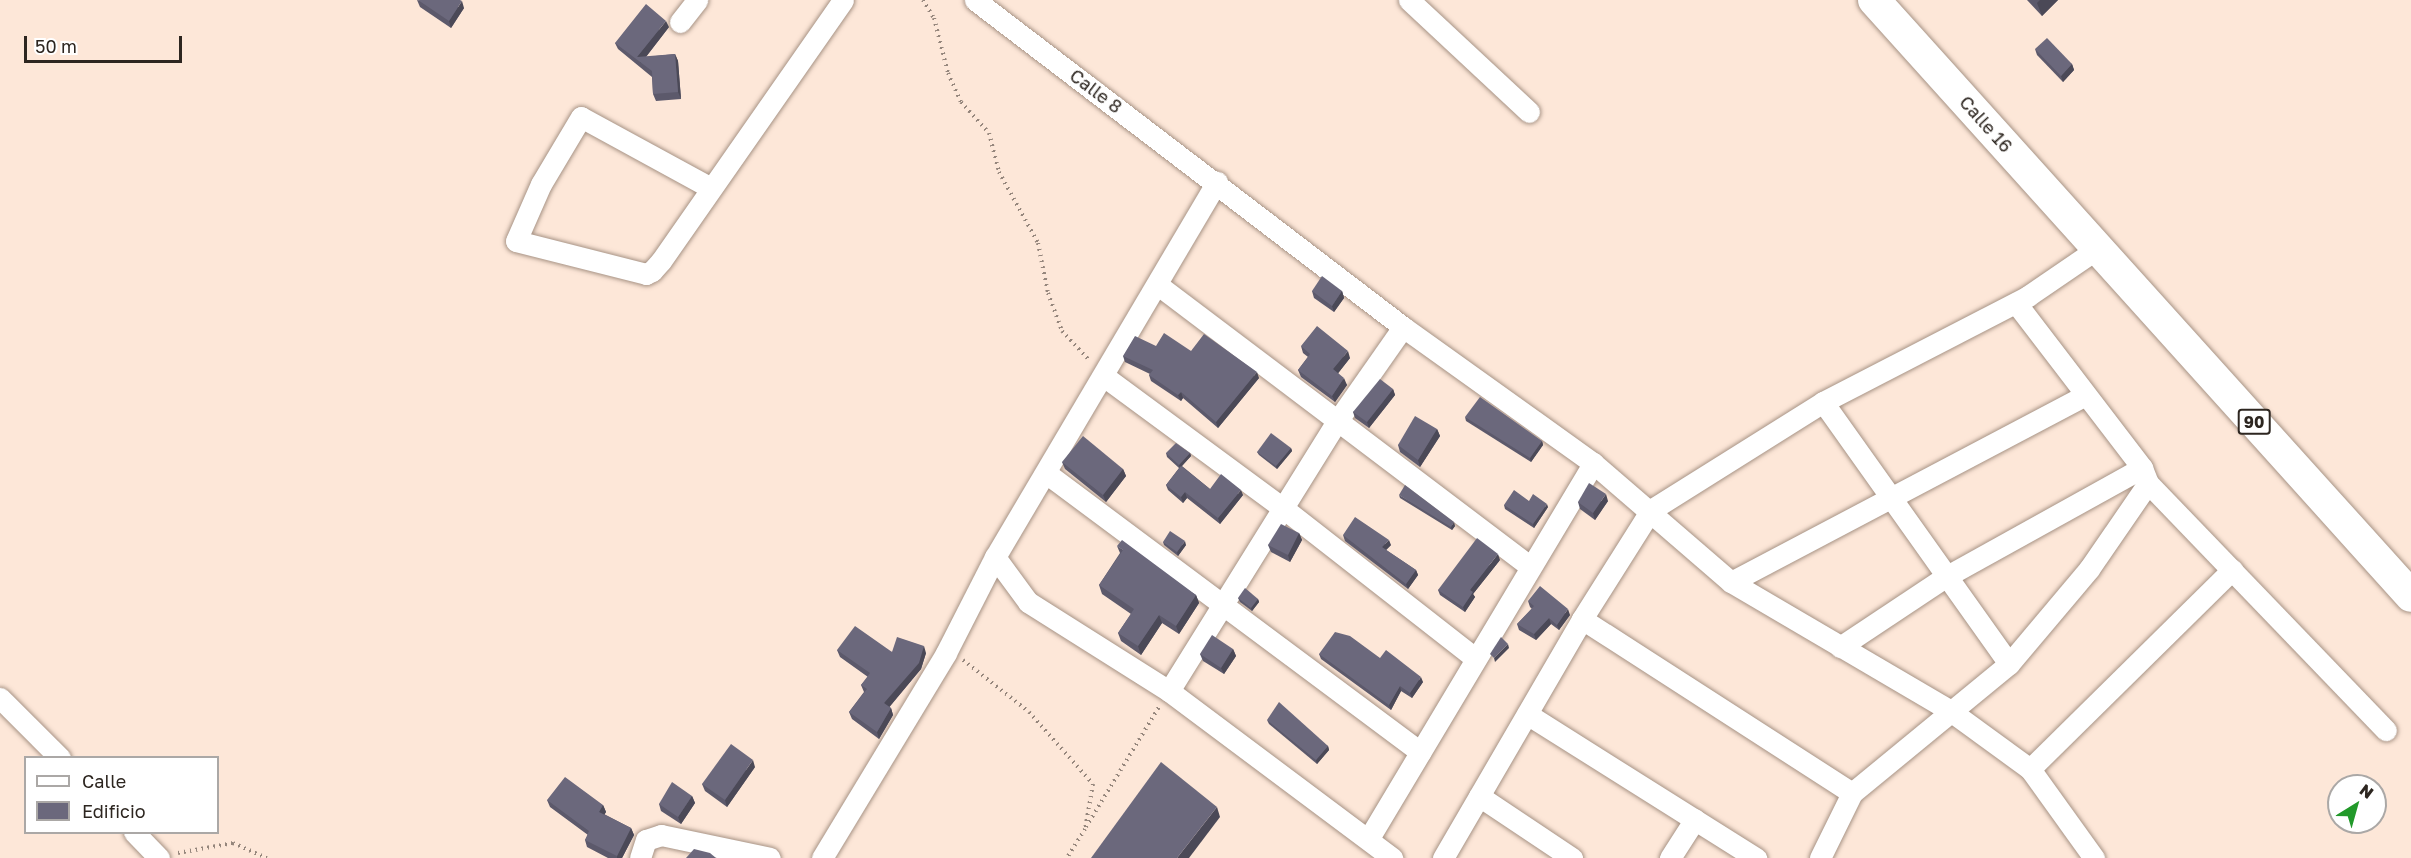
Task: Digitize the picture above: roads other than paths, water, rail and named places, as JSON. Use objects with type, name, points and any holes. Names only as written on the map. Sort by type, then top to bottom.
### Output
[{"type":"highway","name":"Calle 16","points":[[1874,0],[2098,248]]},
{"type":"highway","name":"90","points":[[2098,248],[2411,596]]},
{"type":"street","points":[[680,22],[697,0]]},
{"type":"street","points":[[711,188],[581,117],[541,184],[516,241],[646,274],[661,261],[843,0]]},
{"type":"street","name":"Calle 8","points":[[975,0],[1217,182],[1403,327],[1593,463],[1651,510],[1731,582],[1949,710],[2030,769],[2094,858]]},
{"type":"street","points":[[1409,0],[1529,112]]},
{"type":"street","points":[[822,858],[945,653],[995,557],[1105,377],[1217,182]]},
{"type":"street","points":[[1443,858],[1581,619],[1651,510],[1823,402],[2022,300],[2053,281],[2098,248]]},
{"type":"street","points":[[1158,285],[1530,566]]},
{"type":"street","points":[[2022,300],[2086,395],[2145,475],[2232,570],[2386,730]]},
{"type":"street","points":[[1169,692],[1338,420],[1403,327]]},
{"type":"street","points":[[1105,377],[1282,508],[1475,658]]},
{"type":"street","points":[[1731,582],[2086,395]]},
{"type":"street","points":[[1823,402],[2009,664]]},
{"type":"street","points":[[1369,838],[1593,463]]},
{"type":"street","points":[[1046,473],[1224,603],[1420,752]]},
{"type":"street","points":[[1840,647],[1947,576],[2145,475]]},
{"type":"street","points":[[1820,858],[1852,793],[1949,710],[2009,664],[2090,569],[2145,475]]},
{"type":"street","points":[[995,557],[1028,602],[1169,692],[1369,838],[1392,858]]},
{"type":"street","points":[[2030,769],[2232,570]]},
{"type":"street","points":[[1581,619],[1852,793]]},
{"type":"street","points":[[0,698],[58,756]]},
{"type":"street","points":[[1527,714],[1756,858]]},
{"type":"street","points":[[1479,796],[1572,858]]},
{"type":"street","points":[[1670,858],[1695,819]]},
{"type":"street","points":[[136,834],[158,857]]},
{"type":"street","points":[[640,858],[646,840],[661,835],[770,858]]}]
